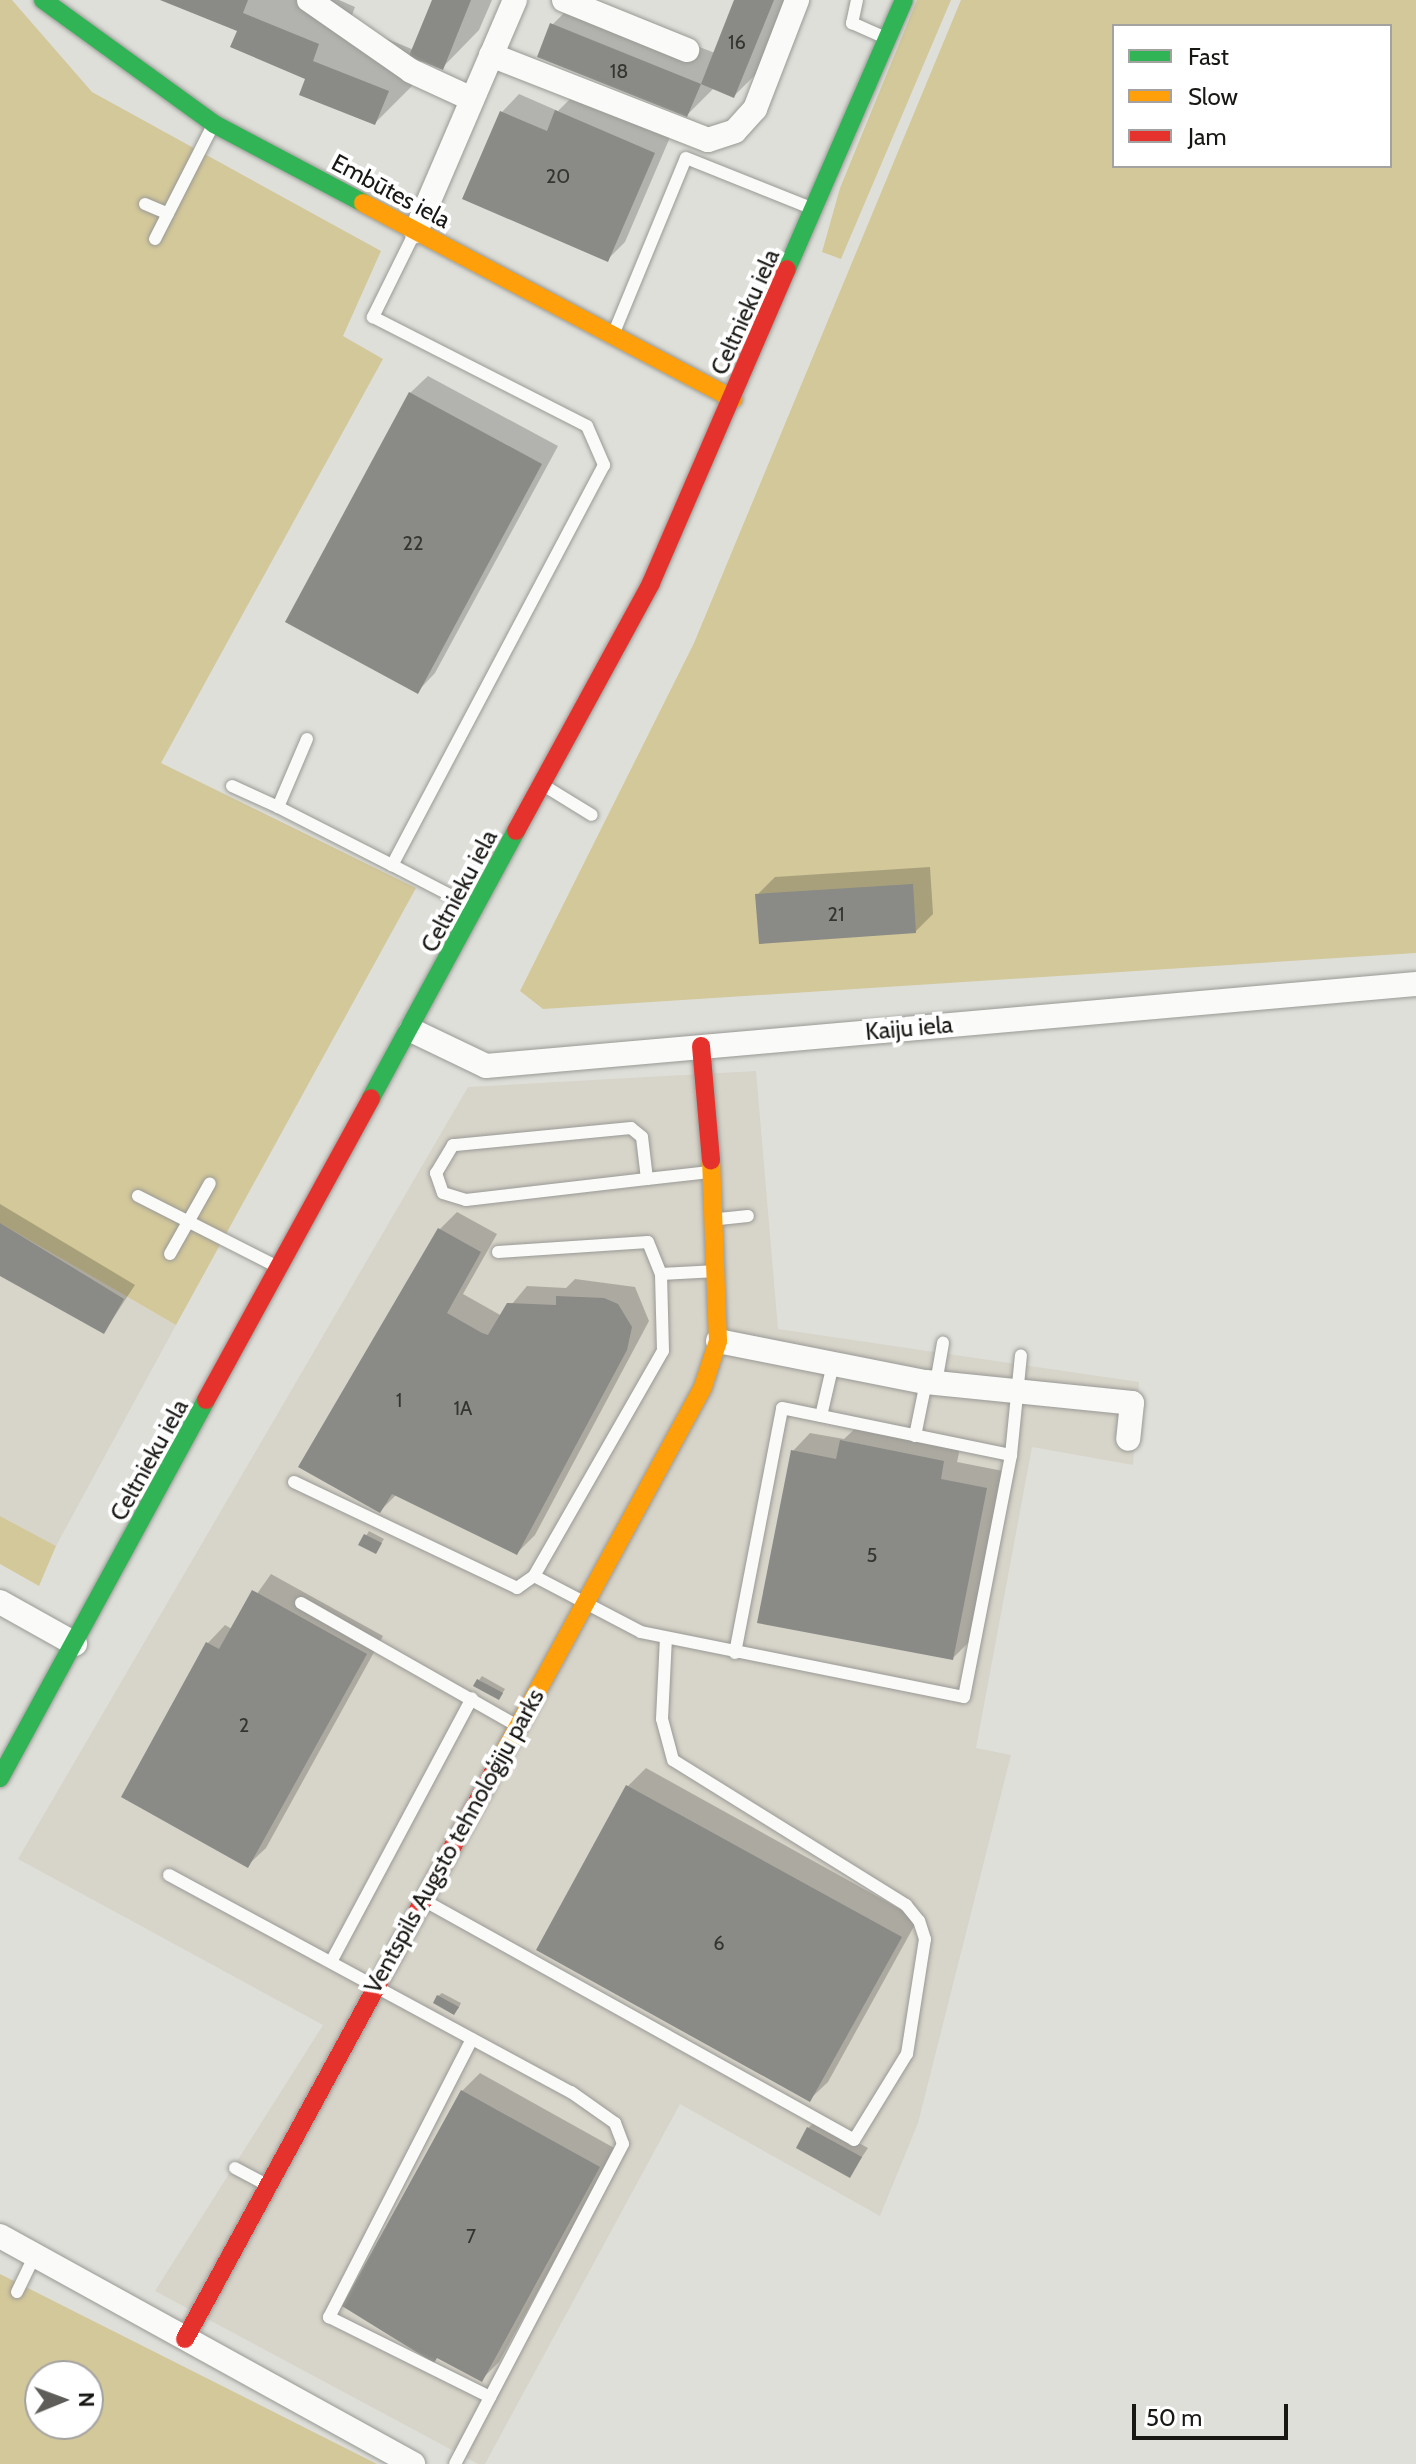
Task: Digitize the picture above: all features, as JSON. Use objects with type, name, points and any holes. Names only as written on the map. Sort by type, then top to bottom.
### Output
[{"type":"street","name":"Embūtes iela","points":[[43,0],[214,124],[733,399]]},
{"type":"street","points":[[309,0],[411,71],[472,99]]},
{"type":"street","points":[[416,231],[515,0]]},
{"type":"street","points":[[564,0],[687,50]]},
{"type":"street","points":[[491,55],[708,140],[735,131],[755,109],[797,0]]},
{"type":"street","name":"Celtnieku iela","points":[[0,1778],[477,910],[651,583],[817,210],[904,0]]},
{"type":"street","name":"Kaiju iela","points":[[411,1030],[486,1066],[1416,984]]},
{"type":"street","name":"Ventspils Augsto tehnoloģiju parks","points":[[185,2339],[516,1725],[703,1387],[718,1341],[720,1270],[701,1046]]},
{"type":"street","points":[[718,1341],[931,1382],[1132,1403],[1128,1439]]},
{"type":"street","points":[[0,1602],[75,1644]]},
{"type":"street","points":[[0,2236],[413,2464]]},
{"type":"lane","points":[[857,0],[852,23],[888,38]]},
{"type":"lane","points":[[155,239],[214,124]]},
{"type":"lane","points":[[612,337],[686,158],[817,210]]},
{"type":"lane","points":[[145,204],[168,214]]},
{"type":"lane","points":[[392,865],[604,465],[587,426],[373,317],[416,231]]},
{"type":"lane","points":[[278,807],[307,739]]},
{"type":"lane","points":[[543,785],[592,815]]},
{"type":"lane","points":[[232,786],[477,910]]},
{"type":"lane","points":[[647,1179],[642,1137],[631,1128],[453,1145],[436,1173],[451,1199],[647,1179],[711,1171]]},
{"type":"lane","points":[[170,1254],[210,1183]]},
{"type":"lane","points":[[138,1196],[281,1268]]},
{"type":"lane","points":[[715,1220],[748,1216]]},
{"type":"lane","points":[[294,1482],[517,1588],[534,1576],[663,1351],[661,1274],[648,1242],[498,1252]]},
{"type":"lane","points":[[661,1274],[720,1270]]},
{"type":"lane","points":[[915,1436],[943,1343]]},
{"type":"lane","points":[[534,1576],[584,1604],[666,1638],[964,1697],[1011,1455],[1021,1355]]},
{"type":"lane","points":[[821,1416],[833,1364]]},
{"type":"lane","points":[[735,1653],[782,1408],[1011,1455]]},
{"type":"lane","points":[[301,1603],[516,1725]]},
{"type":"lane","points":[[422,1899],[854,2140],[907,2054],[925,1939],[919,1921],[906,1905],[673,1760],[662,1719],[666,1638]]},
{"type":"lane","points":[[331,1962],[472,1698]]},
{"type":"lane","points":[[169,1875],[582,2099],[615,2123],[623,2144],[455,2464]]},
{"type":"lane","points":[[472,2039],[329,2317],[490,2397]]},
{"type":"lane","points":[[235,2168],[268,2185]]},
{"type":"lane","points":[[17,2292],[35,2255]]},
{"type":"shaded area","points":[[0,0],[12,0],[92,92],[381,251],[343,336],[383,359],[161,763],[416,888],[176,1325],[0,1223]]},
{"type":"shaded area","points":[[917,0],[951,0],[841,259],[822,252],[840,188]]},
{"type":"shaded area","points":[[961,0],[1416,0],[1416,953],[543,1009],[520,991],[694,643]]},
{"type":"shaded area","points":[[756,1071],[778,1329],[1139,1382],[1133,1465],[1032,1447],[976,1748],[1011,1755],[918,2123],[880,2216],[680,2104],[485,2464],[478,2464],[155,2291],[323,2025],[18,1859],[468,1087]]},
{"type":"shaded area","points":[[0,1223],[176,1325],[56,1546],[0,1516]]},
{"type":"shaded area","points":[[0,1516],[56,1546],[39,1586],[0,1564]]},
{"type":"shaded area","points":[[0,2274],[377,2464],[0,2464]]},
{"type":"building","points":[[160,0],[248,0],[243,13],[319,44],[313,61],[389,91],[375,125],[299,95],[305,79],[230,47],[237,31]]},
{"type":"building","points":[[432,0],[471,0],[443,70],[409,56]]},
{"type":"building","points":[[734,0],[774,0],[734,98],[701,84]]},
{"type":"building","points":[[550,23],[701,84],[687,117],[537,57]]},
{"type":"building","points":[[555,110],[655,153],[608,262],[462,199],[500,111],[547,131]]},
{"type":"building","points":[[409,392],[542,464],[418,694],[285,622]]},
{"type":"building","points":[[913,884],[916,933],[759,944],[755,894]]},
{"type":"building","points":[[0,1223],[124,1299],[104,1334],[0,1276]]},
{"type":"building","points":[[438,1228],[481,1252],[447,1313],[482,1333],[488,1335],[507,1303],[556,1305],[556,1296],[604,1298],[618,1304],[632,1327],[627,1350],[517,1555],[392,1494],[380,1513],[298,1467]]},
{"type":"building","points":[[840,1440],[944,1461],[941,1479],[987,1488],[953,1660],[757,1623],[791,1450],[836,1459]]},
{"type":"building","points":[[364,1534],[382,1543],[376,1554],[358,1545]]},
{"type":"building","points":[[252,1590],[367,1654],[248,1868],[121,1797],[206,1642],[219,1649]]},
{"type":"building","points":[[477,1679],[503,1693],[499,1700],[473,1686]]},
{"type":"building","points":[[626,1785],[902,1937],[810,2102],[536,1950]]},
{"type":"building","points":[[437,1995],[459,2007],[454,2015],[433,2003]]},
{"type":"building","points":[[461,2090],[600,2167],[482,2382],[437,2358],[434,2363],[342,2306]]},
{"type":"building","points":[[807,2127],[862,2157],[850,2178],[796,2148]]},
{"type":"traffic: fast","points":[[43,0],[214,124],[363,203]]},
{"type":"traffic: fast","points":[[787,269],[904,0]]},
{"type":"traffic: fast","points":[[371,1098],[516,831]]},
{"type":"traffic: fast","points":[[0,1778],[206,1400]]},
{"type":"traffic: slow","points":[[363,203],[733,399]]},
{"type":"traffic: slow","points":[[496,1767],[703,1387],[718,1341],[711,1161]]},
{"type":"traffic: jam","points":[[516,831],[651,583],[787,269]]},
{"type":"traffic: jam","points":[[701,1046],[711,1161]]},
{"type":"traffic: jam","points":[[206,1400],[371,1098]]},
{"type":"traffic: jam","points":[[185,2339],[496,1767]]}]
